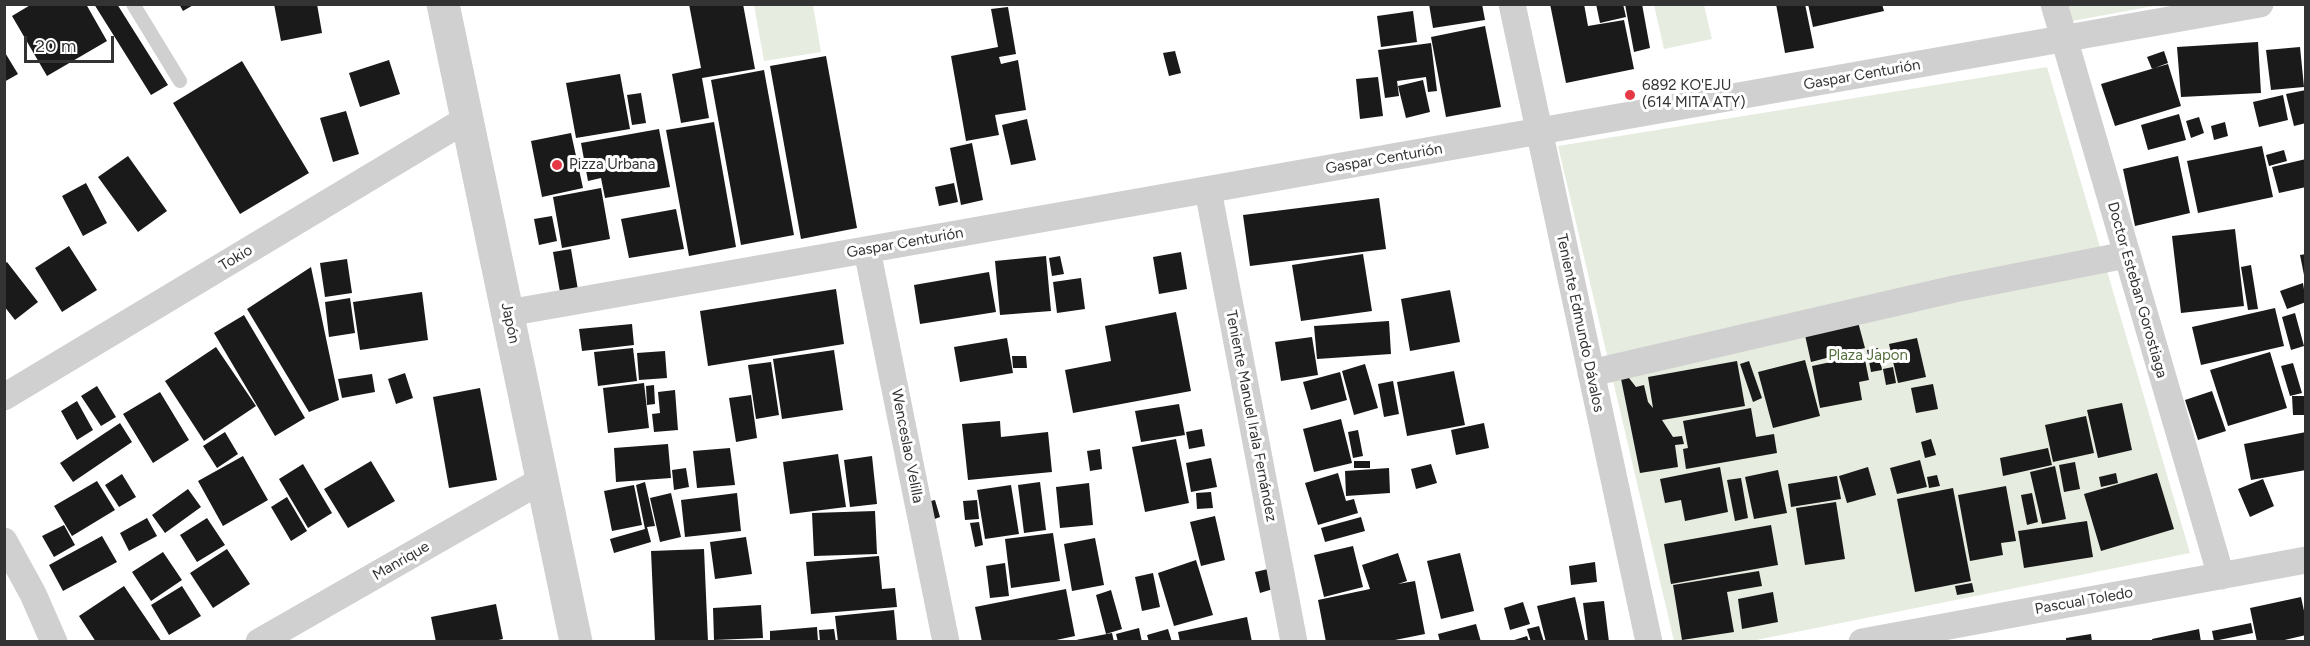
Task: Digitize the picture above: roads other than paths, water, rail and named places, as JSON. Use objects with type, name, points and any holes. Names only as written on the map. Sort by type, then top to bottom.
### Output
[{"type":"street","name":"Japón","points":[[443,4],[576,642]]},
{"type":"street","name":"Teniente Edmundo Dávalos","points":[[1512,4],[1649,642]]},
{"type":"street","name":"Doctor Esteban Gorostiaga","points":[[2054,4],[2221,576]]},
{"type":"street","name":"Gaspar Centurión","points":[[507,313],[2260,4]]},
{"type":"street","name":"Tokio","points":[[4,397],[467,119]]},
{"type":"street","name":"Teniente Manuel Irala Fernández","points":[[1208,190],[1294,642]]},
{"type":"street","name":"Wenceslao Velilla","points":[[867,250],[946,642]]},
{"type":"street","points":[[1591,373],[1954,289],[2126,255]]},
{"type":"street","name":"Manrique","points":[[259,642],[542,480]]},
{"type":"street","points":[[4,541],[33,594],[54,642]]},
{"type":"street","name":"Pascual Toledo","points":[[1862,642],[1915,637],[2306,560]]},
{"type":"lane","points":[[133,4],[180,81]]},
{"type":"place","name":"6892 KO'EJU (614 MITA ATY)","points":[[1630,95]]},
{"type":"place","name":"Pizza Urbana","points":[[557,165]]},
{"type":"park label","name":"Plaza Japon","points":[[1868,356]]}]
